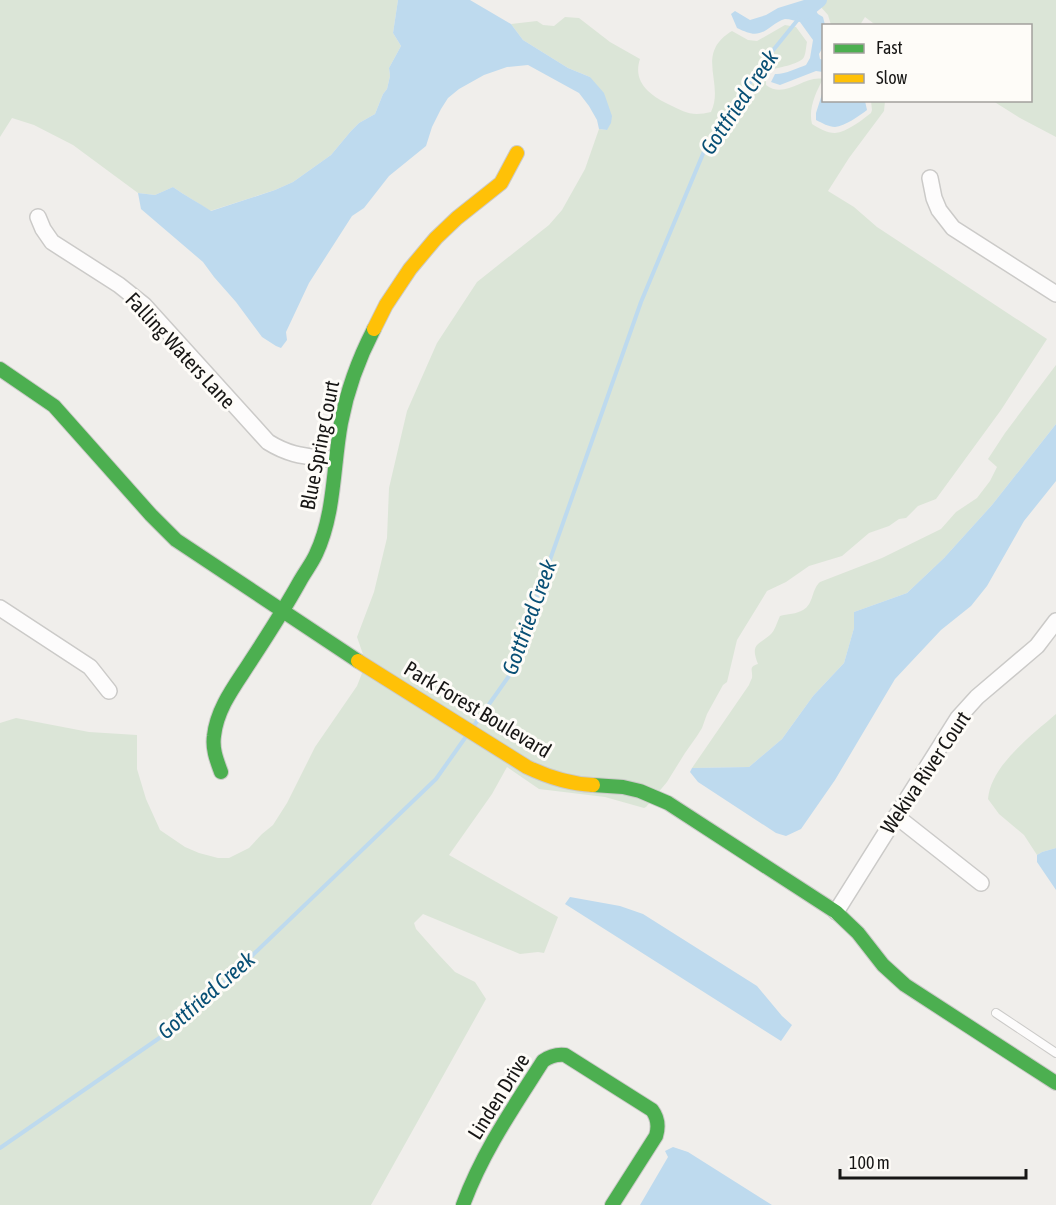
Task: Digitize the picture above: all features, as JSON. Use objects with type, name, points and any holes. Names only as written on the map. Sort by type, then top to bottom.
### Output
[{"type":"street","name":"Blue Spring Court","points":[[221,772],[212,746],[216,723],[225,702],[309,568],[322,539],[329,512],[341,422],[353,378],[368,341],[386,305],[410,269],[436,238],[457,218],[501,183],[517,153]]},
{"type":"street","points":[[930,178],[939,210],[953,228],[1056,294]]},
{"type":"street","name":"Falling Waters Lane","points":[[38,217],[52,242],[119,285],[144,305],[268,442],[292,454],[335,460]]},
{"type":"street","name":"Park Forest Boulevard","points":[[0,369],[54,406],[151,515],[176,540],[200,557],[406,692],[527,767],[549,777],[568,782],[623,787],[640,791],[656,797],[687,815],[836,912],[858,933],[883,965],[905,985],[1056,1083]]},
{"type":"street","points":[[0,608],[90,667],[109,691]]},
{"type":"street","name":"Wekiva River Court","points":[[836,912],[958,718],[977,698],[1037,646],[1056,621]]},
{"type":"street","points":[[896,816],[981,883]]},
{"type":"street","name":"Linden Drive","points":[[463,1205],[477,1170],[493,1140],[543,1061],[557,1054],[565,1055],[652,1110],[659,1122],[656,1136],[612,1205]]},
{"type":"lane","points":[[996,1013],[1056,1053]]},
{"type":"green space","points":[[0,0],[398,0],[393,33],[401,46],[389,68],[387,89],[375,114],[359,123],[331,155],[293,182],[210,211],[173,187],[155,195],[138,193],[73,145],[34,125],[12,118],[0,137]]},
{"type":"green space","points":[[824,0],[1056,0],[1056,137],[995,102],[1032,102],[1032,24],[874,24],[865,17],[861,24],[831,24],[828,15],[820,6]]},
{"type":"green space","points":[[565,17],[579,18],[610,42],[640,59],[638,67],[641,82],[650,93],[683,111],[697,114],[711,112],[715,90],[712,59],[721,40],[732,31],[748,40],[757,41],[785,25],[796,27],[807,42],[804,57],[795,63],[773,69],[766,79],[766,85],[780,90],[809,80],[822,79],[812,107],[812,124],[829,132],[840,132],[871,113],[871,102],[885,102],[884,111],[828,191],[854,207],[877,227],[1047,339],[1001,410],[936,499],[918,506],[906,518],[869,533],[842,556],[809,566],[786,582],[767,591],[737,640],[727,682],[723,685],[707,714],[702,728],[667,782],[646,807],[605,797],[539,789],[507,767],[492,794],[449,855],[558,917],[544,953],[520,954],[423,914],[414,923],[416,929],[455,972],[475,982],[486,999],[371,1205],[0,1205],[0,723],[16,718],[89,732],[137,735],[137,769],[146,799],[160,830],[185,847],[199,853],[218,858],[229,858],[249,848],[273,825],[287,803],[315,747],[357,686],[366,663],[357,637],[374,592],[387,538],[389,488],[407,411],[437,343],[477,282],[549,225],[562,210],[585,169],[599,129],[607,130],[590,77],[568,68],[523,40],[511,24],[537,21],[543,25],[554,26]]},
{"type":"green space","points":[[1056,365],[1056,424],[992,505],[944,558],[907,593],[854,612],[854,628],[844,663],[813,696],[782,739],[749,767],[692,768],[749,685],[752,668],[758,664],[756,646],[772,633],[780,616],[798,612],[807,607],[820,582],[882,558],[941,529],[956,512],[977,498],[997,467],[988,459]]},
{"type":"green space","points":[[1056,714],[1056,848],[1037,855],[1024,835],[999,814],[988,799],[991,786],[1005,763],[1025,741]]},
{"type":"water","points":[[398,0],[470,0],[511,24],[523,40],[568,68],[590,77],[604,93],[612,116],[611,123],[607,130],[599,129],[597,120],[579,93],[528,65],[507,67],[484,75],[459,89],[448,98],[441,109],[426,146],[389,176],[364,208],[352,216],[309,283],[286,332],[287,340],[281,348],[262,337],[203,262],[141,209],[138,193],[155,195],[173,187],[211,211],[293,182],[331,155],[359,123],[375,114],[387,89],[389,68],[401,46],[393,33]]},
{"type":"water","points":[[804,0],[816,0],[814,8],[823,17],[825,24],[822,24],[822,49],[819,54],[822,60],[822,72],[816,71],[780,85],[771,82],[775,74],[806,65],[810,58],[813,40],[800,22],[785,19],[763,32],[751,33],[737,28],[731,14],[735,11],[750,20]]},
{"type":"water","points":[[822,94],[822,102],[865,102],[867,110],[843,125],[835,127],[816,120]]},
{"type":"water","points":[[1056,424],[1056,481],[1024,521],[987,586],[971,606],[941,630],[895,679],[835,780],[801,829],[786,836],[776,833],[698,782],[690,772],[692,768],[749,767],[782,739],[813,696],[844,663],[854,628],[854,612],[907,593],[944,558],[992,505]]},
{"type":"water","points":[[1056,848],[1056,890],[1037,862],[1037,855]]},
{"type":"water","points":[[570,897],[620,906],[643,914],[757,986],[792,1025],[781,1041],[565,904]]},
{"type":"water","points":[[673,1147],[688,1152],[772,1205],[640,1205],[668,1157],[665,1151]]},
{"type":"waterway","name":"Gottfried Creek","points":[[804,13],[820,0]]},
{"type":"waterway","name":"Gottfried Creek","points":[[473,727],[509,676],[641,302],[705,149],[766,59],[800,17]]},
{"type":"waterway","name":"Gottfried Creek","points":[[0,1148],[184,1021],[436,779],[465,738]]},
{"type":"traffic: fast","points":[[221,772],[214,746],[219,715],[228,696],[316,554],[327,523],[338,439],[347,399],[363,351],[374,329]]},
{"type":"traffic: fast","points":[[0,369],[54,406],[176,540],[358,661]]},
{"type":"traffic: fast","points":[[593,785],[623,787],[640,791],[668,803],[836,912],[858,933],[883,965],[905,985],[1056,1083]]},
{"type":"traffic: fast","points":[[463,1205],[479,1167],[543,1061],[562,1055],[652,1110],[657,1119],[656,1136],[612,1205]]},
{"type":"traffic: slow","points":[[374,329],[386,305],[410,269],[436,238],[457,218],[501,183],[517,153]]},
{"type":"traffic: slow","points":[[358,661],[527,767],[559,779],[593,785]]}]
